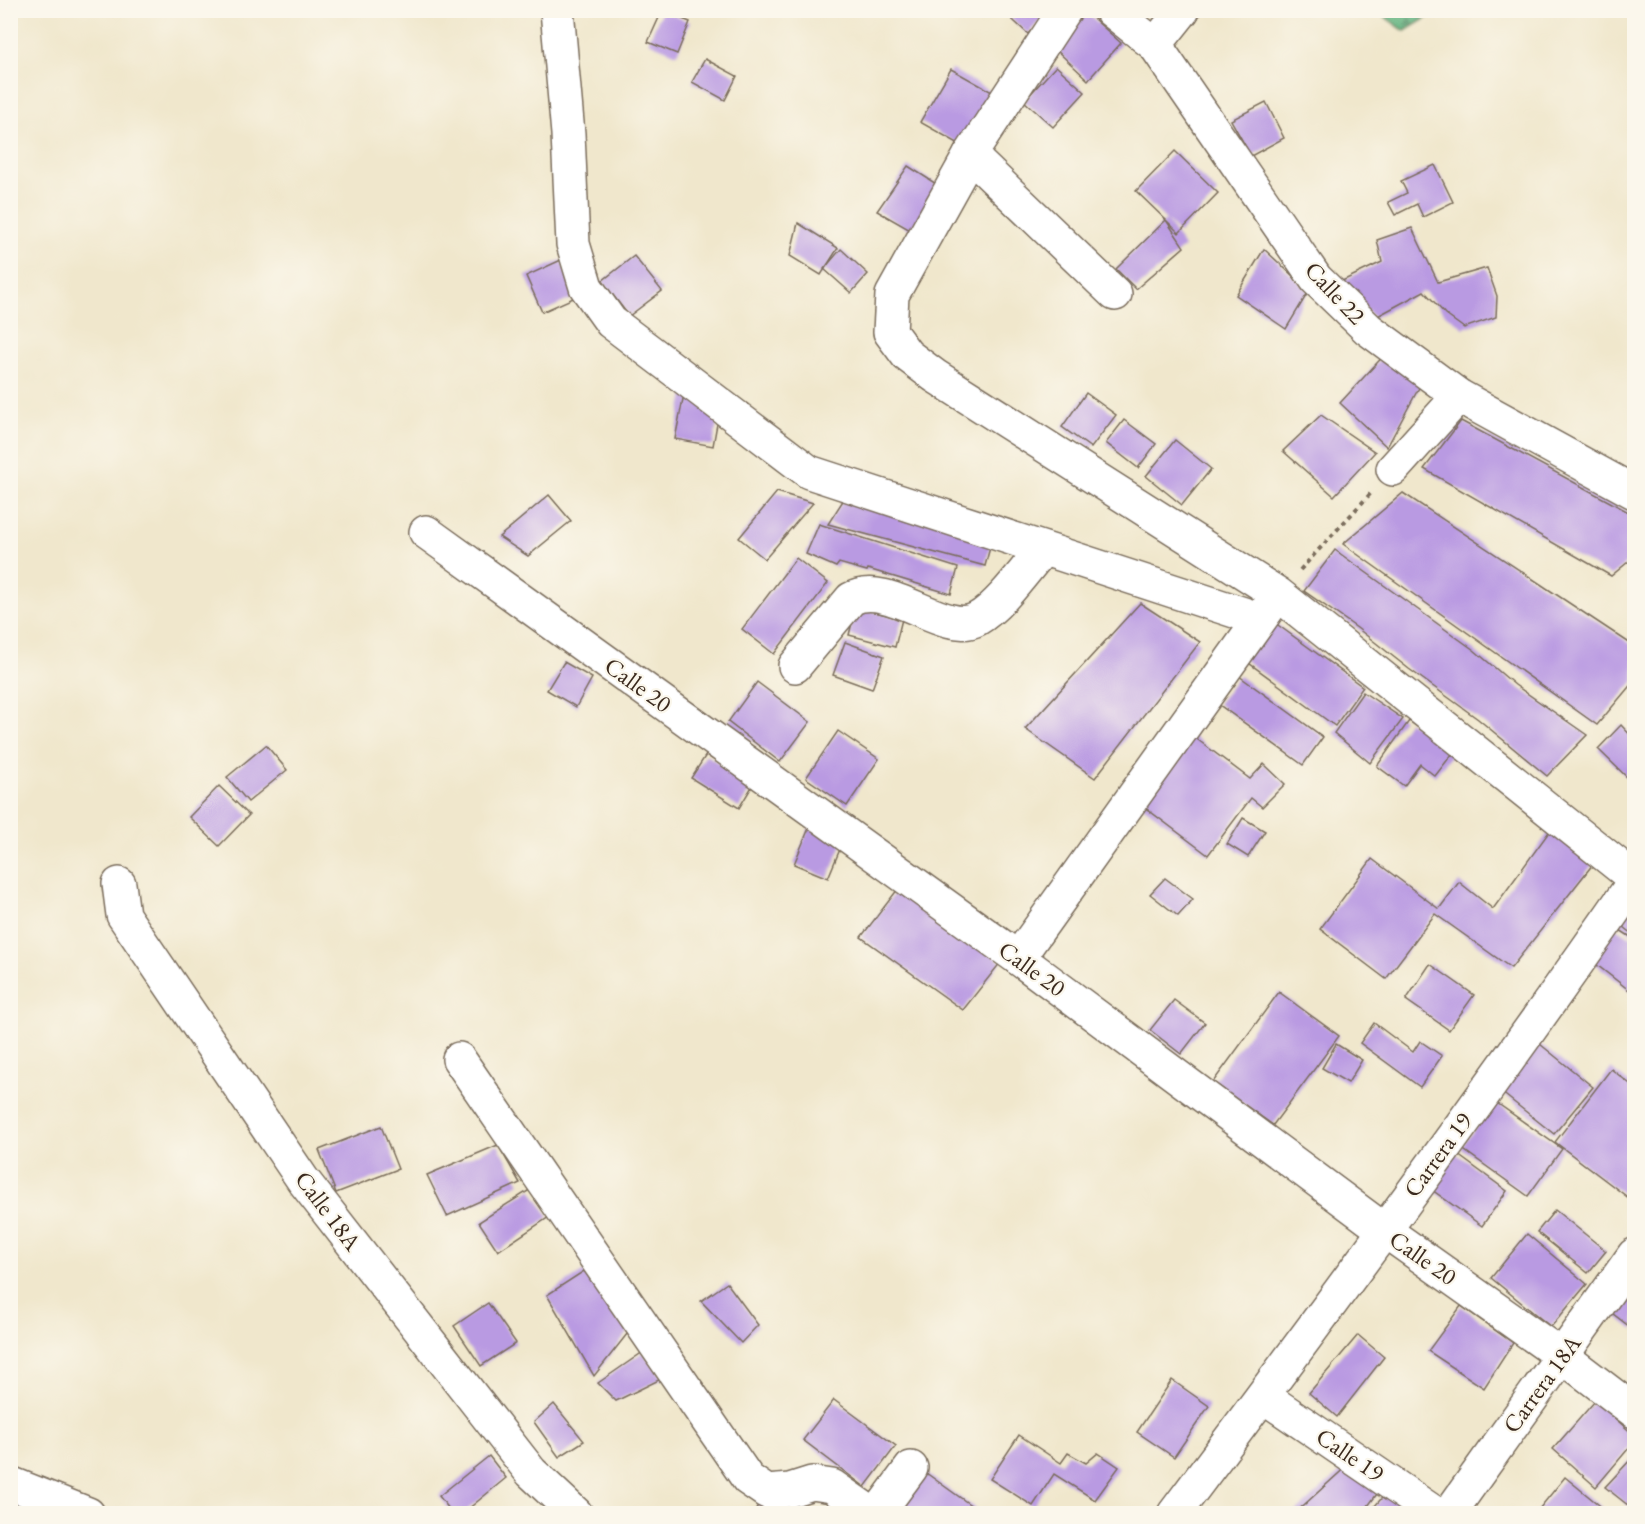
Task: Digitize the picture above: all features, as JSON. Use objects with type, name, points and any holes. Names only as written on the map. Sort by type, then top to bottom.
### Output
[{"type":"street","points":[[557,10],[568,134],[573,244],[586,287],[611,322],[809,472],[1043,549],[1269,607]]},
{"type":"street","points":[[1065,10],[970,155],[892,296],[890,332],[907,355],[935,376],[1269,607],[1635,880]]},
{"type":"street","name":"Calle 22","points":[[1111,10],[1155,45],[1317,279],[1368,329],[1459,396],[1635,492]]},
{"type":"street","points":[[1155,45],[1183,10]]},
{"type":"street","points":[[970,155],[1115,294]]},
{"type":"street","points":[[1393,469],[1459,396]]},
{"type":"street","name":"Calle 20","points":[[426,532],[1018,958],[1384,1230],[1562,1356],[1635,1411]]},
{"type":"street","points":[[795,666],[851,599],[860,594],[887,597],[957,623],[975,621],[990,610],[1043,549]]},
{"type":"street","points":[[1018,958],[1269,607]]},
{"type":"street","name":"Carrera 19","points":[[1174,1514],[1545,1010],[1635,880]]},
{"type":"street","name":"Calle 18A","points":[[119,884],[123,915],[303,1180],[531,1472],[576,1514]]},
{"type":"street","points":[[459,1059],[748,1479],[767,1492],[790,1490],[812,1483],[832,1486],[872,1514]]},
{"type":"street","name":"Carrera 18A","points":[[1449,1514],[1635,1255]]},
{"type":"street","name":"Calle 19","points":[[1263,1396],[1436,1514]]},
{"type":"street","points":[[877,1514],[911,1468]]},
{"type":"street","points":[[10,1483],[88,1514]]},
{"type":"path","points":[[1269,607],[1393,469]]},
{"type":"green space","points":[[1438,10],[1405,31],[1378,11]]},
{"type":"building","points":[[1002,10],[1049,10],[1028,34]]},
{"type":"building","points":[[662,11],[690,22],[677,54],[648,42]]},
{"type":"building","points":[[1086,12],[1121,43],[1088,80],[1054,48]]},
{"type":"building","points":[[705,59],[737,76],[725,100],[692,82]]},
{"type":"building","points":[[1056,66],[1085,92],[1053,127],[1024,101]]},
{"type":"building","points":[[951,69],[992,92],[961,145],[920,122]]},
{"type":"building","points":[[1266,102],[1284,138],[1251,156],[1231,120]]},
{"type":"building","points":[[1175,151],[1218,193],[1179,233],[1136,191]]},
{"type":"building","points":[[1435,165],[1453,202],[1423,217],[1417,204],[1395,215],[1388,202],[1407,193],[1401,181]]},
{"type":"building","points":[[908,166],[941,187],[912,231],[877,211]]},
{"type":"building","points":[[1166,220],[1184,247],[1136,289],[1116,269]]},
{"type":"building","points":[[798,223],[838,248],[821,275],[790,256]]},
{"type":"building","points":[[1412,228],[1438,282],[1487,268],[1497,296],[1496,317],[1464,328],[1446,315],[1424,291],[1374,318],[1340,282],[1382,262],[1377,240]]},
{"type":"building","points":[[841,249],[868,274],[851,293],[824,269]]},
{"type":"building","points":[[1264,249],[1309,291],[1286,329],[1236,295]]},
{"type":"building","points":[[634,256],[662,291],[629,316],[602,281]]},
{"type":"building","points":[[561,260],[578,296],[542,312],[526,276]]},
{"type":"building","points":[[1388,351],[1421,384],[1387,447],[1340,403]]},
{"type":"building","points":[[1086,393],[1116,415],[1091,448],[1062,427]]},
{"type":"building","points":[[684,394],[719,413],[713,446],[675,439]]},
{"type":"building","points":[[1321,415],[1375,452],[1334,496],[1283,451]]},
{"type":"building","points":[[1124,420],[1156,444],[1138,468],[1106,443]]},
{"type":"building","points":[[1461,421],[1634,515],[1634,557],[1611,576],[1424,469]]},
{"type":"building","points":[[1175,440],[1211,469],[1182,505],[1146,476]]},
{"type":"building","points":[[777,492],[813,503],[765,559],[739,538]]},
{"type":"building","points":[[1403,493],[1634,646],[1634,681],[1597,725],[1343,544]]},
{"type":"building","points":[[549,495],[571,521],[528,556],[499,537]]},
{"type":"building","points":[[844,499],[993,536],[985,566],[828,524]]},
{"type":"building","points":[[819,524],[958,568],[951,594],[868,569],[867,571],[839,563],[836,567],[806,554]]},
{"type":"building","points":[[1335,550],[1474,650],[1515,685],[1587,735],[1547,776],[1478,719],[1304,591]]},
{"type":"building","points":[[796,558],[828,583],[774,654],[742,629]]},
{"type":"building","points":[[1140,603],[1200,642],[1095,778],[1025,729]]},
{"type":"building","points":[[856,607],[902,619],[895,647],[849,635]]},
{"type":"building","points":[[1271,620],[1363,687],[1335,726],[1242,658]]},
{"type":"building","points":[[845,642],[884,656],[872,689],[833,675]]},
{"type":"building","points":[[564,662],[592,678],[576,707],[547,690]]},
{"type":"building","points":[[1239,676],[1323,737],[1303,765],[1218,704]]},
{"type":"building","points":[[757,682],[810,722],[780,762],[728,722]]},
{"type":"building","points":[[1363,692],[1403,719],[1370,763],[1334,733]]},
{"type":"building","points":[[1409,721],[1453,753],[1435,776],[1420,764],[1404,786],[1377,766]]},
{"type":"building","points":[[1621,725],[1634,739],[1634,784],[1598,749]]},
{"type":"building","points":[[838,731],[879,759],[847,806],[806,778]]},
{"type":"building","points":[[1190,734],[1250,779],[1264,764],[1285,784],[1262,807],[1251,798],[1208,855],[1139,803]]},
{"type":"building","points":[[266,745],[287,770],[248,802],[227,777]]},
{"type":"building","points":[[706,755],[753,785],[739,808],[691,778]]},
{"type":"building","points":[[219,786],[249,815],[219,846],[189,817]]},
{"type":"building","points":[[1243,818],[1265,831],[1248,857],[1227,844]]},
{"type":"building","points":[[1554,825],[1597,859],[1511,968],[1435,914],[1386,979],[1320,929],[1372,859],[1439,909],[1459,882],[1493,909]]},
{"type":"building","points":[[809,828],[843,842],[828,878],[794,864]]},
{"type":"building","points":[[1165,878],[1193,899],[1178,916],[1150,894]]},
{"type":"building","points":[[901,885],[1001,962],[963,1010],[861,937]]},
{"type":"building","points":[[1634,894],[1634,935],[1614,919]]},
{"type":"building","points":[[1612,925],[1634,939],[1634,994],[1588,958]]},
{"type":"building","points":[[1430,964],[1474,995],[1449,1030],[1406,1000]]},
{"type":"building","points":[[1279,992],[1339,1036],[1273,1125],[1213,1082]]},
{"type":"building","points":[[1174,1000],[1205,1023],[1181,1054],[1150,1030]]},
{"type":"building","points":[[1374,1023],[1413,1052],[1420,1041],[1442,1056],[1420,1087],[1360,1043]]},
{"type":"building","points":[[1535,1040],[1593,1087],[1554,1134],[1496,1088]]},
{"type":"building","points":[[1336,1044],[1362,1060],[1348,1083],[1322,1068]]},
{"type":"building","points":[[1611,1069],[1634,1087],[1634,1202],[1555,1142]]},
{"type":"building","points":[[1494,1101],[1562,1149],[1528,1196],[1461,1148]]},
{"type":"building","points":[[381,1126],[398,1169],[336,1193],[319,1150]]},
{"type":"building","points":[[498,1145],[520,1183],[447,1216],[427,1175]]},
{"type":"building","points":[[1454,1152],[1507,1191],[1482,1226],[1428,1187]]},
{"type":"building","points":[[531,1189],[549,1217],[498,1251],[479,1222]]},
{"type":"building","points":[[1555,1210],[1606,1251],[1588,1273],[1537,1232]]},
{"type":"building","points":[[1527,1234],[1587,1284],[1551,1327],[1491,1278]]},
{"type":"building","points":[[584,1271],[631,1329],[594,1376],[547,1295]]},
{"type":"building","points":[[1634,1273],[1634,1330],[1608,1310]]},
{"type":"building","points":[[727,1283],[758,1325],[741,1343],[701,1301]]},
{"type":"building","points":[[488,1303],[516,1343],[481,1366],[454,1326]]},
{"type":"building","points":[[1461,1306],[1513,1343],[1484,1388],[1428,1351]]},
{"type":"building","points":[[1358,1335],[1384,1357],[1337,1417],[1309,1393]]},
{"type":"building","points":[[643,1352],[663,1378],[616,1401],[598,1383]]},
{"type":"building","points":[[1172,1380],[1209,1406],[1174,1457],[1137,1432]]},
{"type":"building","points":[[834,1400],[896,1446],[865,1487],[803,1440]]},
{"type":"building","points":[[1595,1401],[1634,1435],[1634,1442],[1596,1487],[1553,1449]]},
{"type":"building","points":[[554,1404],[584,1441],[559,1457],[534,1422]]},
{"type":"building","points":[[1019,1435],[1061,1463],[1068,1453],[1086,1463],[1098,1453],[1119,1467],[1095,1500],[1054,1474],[1033,1506],[990,1479]]},
{"type":"building","points":[[489,1456],[506,1478],[462,1514],[453,1514],[439,1496]]},
{"type":"building","points":[[1634,1456],[1634,1510],[1605,1487]]},
{"type":"building","points":[[1348,1465],[1383,1486],[1362,1514],[1294,1514]]},
{"type":"building","points":[[922,1470],[983,1514],[889,1514]]},
{"type":"building","points":[[1565,1477],[1610,1514],[1535,1514]]},
{"type":"building","points":[[1393,1485],[1424,1514],[1368,1514]]},
{"type":"building","points":[[765,1496],[789,1514],[752,1514]]}]
